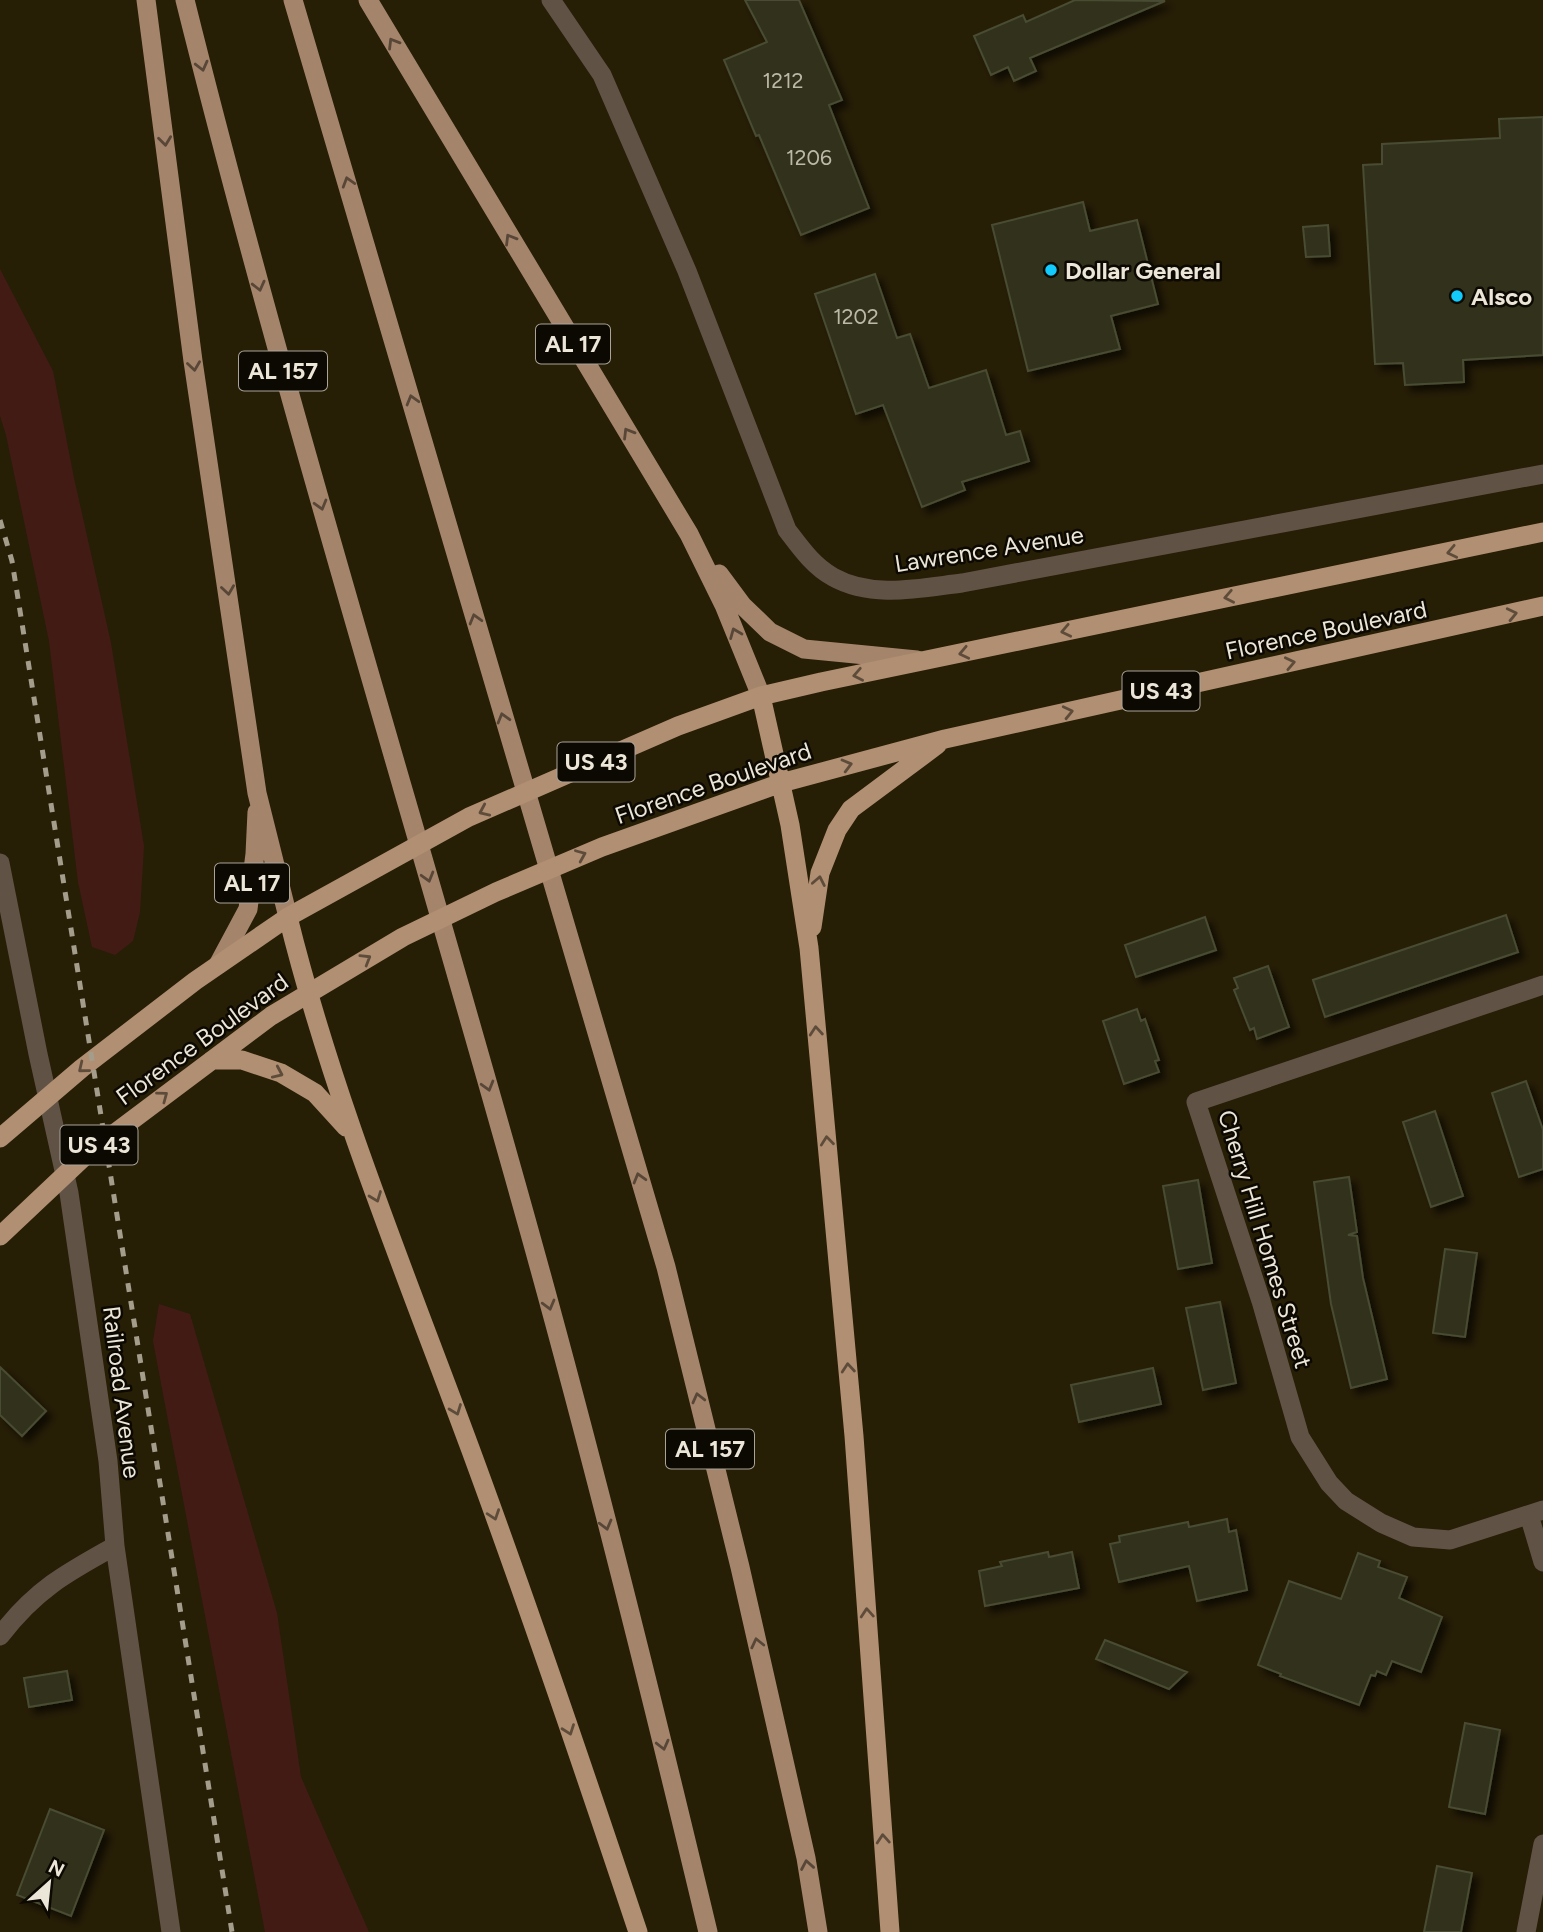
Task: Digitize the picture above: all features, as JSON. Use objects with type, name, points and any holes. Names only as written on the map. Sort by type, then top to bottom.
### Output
[{"type":"highway","name":"Florence Boulevard","points":[[0,1138],[82,1068],[195,981],[288,917],[469,817],[678,726],[761,696],[1543,532]]},
{"type":"highway","name":"Florence Boulevard","points":[[0,1236],[87,1154],[271,1016],[403,937],[496,892],[602,847],[781,783],[945,739],[1543,607]]},
{"type":"highway","name":"AL 17","points":[[761,696],[781,783]]},
{"type":"highway","points":[[809,948],[820,873],[837,830],[851,809],[945,739]]},
{"type":"highway","points":[[781,783],[809,948],[854,1436],[890,1932]]},
{"type":"highway","points":[[288,917],[307,994],[352,1133],[471,1451],[638,1932]]},
{"type":"highway","points":[[209,1062],[242,1060],[281,1073],[315,1093],[352,1133]]},
{"type":"main road","name":"AL 17","points":[[146,0],[193,361],[257,793],[255,854],[248,909],[218,965]]},
{"type":"main road","name":"AL 157","points":[[185,0],[264,306],[530,1234],[672,1781],[708,1932]]},
{"type":"main road","name":"AL 157","points":[[293,0],[398,349],[666,1267],[746,1593],[806,1858],[818,1932]]},
{"type":"main road","name":"AL 17","points":[[368,0],[689,534],[724,605],[761,696]]},
{"type":"main road","points":[[689,534],[742,606],[770,632],[804,649],[925,661]]},
{"type":"main road","points":[[257,793],[288,917]]},
{"type":"street","name":"Lawrence Avenue","points":[[551,0],[602,75],[687,271],[787,530],[809,558],[832,577],[865,589],[903,590],[962,583],[1543,474]]},
{"type":"street","name":"Railroad Avenue","points":[[0,863],[69,1193],[106,1448],[115,1546],[171,1932]]},
{"type":"street","name":"Cherry Hill Homes Street","points":[[1543,985],[1196,1102],[1261,1301],[1300,1437],[1324,1476],[1346,1501],[1381,1523],[1413,1537],[1450,1540],[1536,1513],[1543,1562]]},
{"type":"street","points":[[0,1636],[32,1598],[70,1570],[115,1546]]},
{"type":"street","points":[[1526,1932],[1543,1844]]},
{"type":"shaded area","points":[[0,269],[53,371],[111,643],[144,846],[140,912],[133,941],[115,955],[92,947],[78,882],[49,641],[0,416]]},
{"type":"shaded area","points":[[159,1304],[190,1314],[277,1613],[301,1777],[369,1932],[265,1932],[153,1341]]},
{"type":"building","points":[[745,0],[799,0],[842,100],[829,105],[869,208],[801,235],[724,60],[767,42]]},
{"type":"building","points":[[1075,0],[1165,1],[1030,58],[1036,71],[1014,81],[1008,67],[991,75],[974,36],[1023,15],[1026,22]]},
{"type":"building","name":"Alsco","points":[[1543,117],[1543,355],[1463,360],[1464,382],[1405,385],[1403,363],[1375,364],[1363,165],[1382,164],[1382,144],[1500,138],[1499,119]]},
{"type":"building","points":[[1083,202],[1090,231],[1137,220],[1158,304],[1111,316],[1120,349],[1028,371],[992,225]]},
{"type":"building","points":[[1328,225],[1330,256],[1306,257],[1303,227]]},
{"type":"building","points":[[875,274],[897,338],[910,334],[929,388],[986,370],[1006,435],[1020,431],[1029,461],[962,482],[965,490],[922,507],[883,405],[856,414],[815,294]]},
{"type":"building","points":[[1506,915],[1518,952],[1325,1017],[1313,980]]},
{"type":"building","points":[[1205,917],[1216,950],[1136,977],[1125,945]]},
{"type":"building","points":[[1268,966],[1289,1027],[1257,1039],[1254,1028],[1250,1030],[1234,990],[1238,988],[1234,978]]},
{"type":"building","points":[[1137,1009],[1141,1021],[1145,1019],[1159,1060],[1155,1061],[1159,1072],[1124,1084],[1103,1021]]},
{"type":"building","points":[[1526,1081],[1543,1130],[1543,1169],[1519,1177],[1492,1093]]},
{"type":"building","points":[[1435,1111],[1463,1196],[1431,1207],[1403,1122]]},
{"type":"building","points":[[1349,1177],[1357,1232],[1348,1235],[1357,1236],[1363,1278],[1387,1379],[1351,1388],[1331,1304],[1314,1182]]},
{"type":"building","points":[[1198,1180],[1212,1263],[1178,1269],[1163,1186]]},
{"type":"building","points":[[1445,1249],[1477,1253],[1465,1337],[1433,1333]]},
{"type":"building","points":[[1220,1302],[1236,1383],[1203,1390],[1186,1308]]},
{"type":"building","points":[[0,1367],[46,1411],[22,1436],[0,1415]]},
{"type":"building","points":[[1153,1368],[1161,1404],[1079,1422],[1071,1385]]},
{"type":"building","points":[[1227,1519],[1229,1532],[1236,1530],[1247,1590],[1197,1601],[1189,1566],[1119,1582],[1110,1544],[1120,1542],[1119,1536],[1188,1522],[1189,1527]]},
{"type":"building","points":[[1048,1552],[1049,1557],[1072,1552],[1079,1588],[985,1606],[979,1571],[1002,1566],[1000,1562]]},
{"type":"building","points":[[1358,1553],[1380,1561],[1378,1567],[1407,1577],[1399,1598],[1442,1617],[1421,1672],[1392,1661],[1386,1675],[1377,1671],[1375,1676],[1371,1675],[1359,1705],[1280,1676],[1281,1674],[1258,1665],[1289,1581],[1341,1599]]},
{"type":"building","points":[[1105,1640],[1187,1672],[1169,1689],[1096,1659]]},
{"type":"building","points":[[67,1671],[72,1700],[29,1707],[24,1678]]},
{"type":"building","points":[[1465,1723],[1500,1730],[1485,1814],[1449,1807]]},
{"type":"building","points":[[50,1809],[104,1830],[71,1916],[17,1895]]},
{"type":"building","points":[[1437,1866],[1472,1873],[1461,1932],[1424,1932]]},
{"type":"railway","points":[[0,520],[12,561],[232,1932]]},
{"type":"place","name":"Dollar General","points":[[1051,270]]},
{"type":"place","name":"Alsco","points":[[1457,296]]}]
